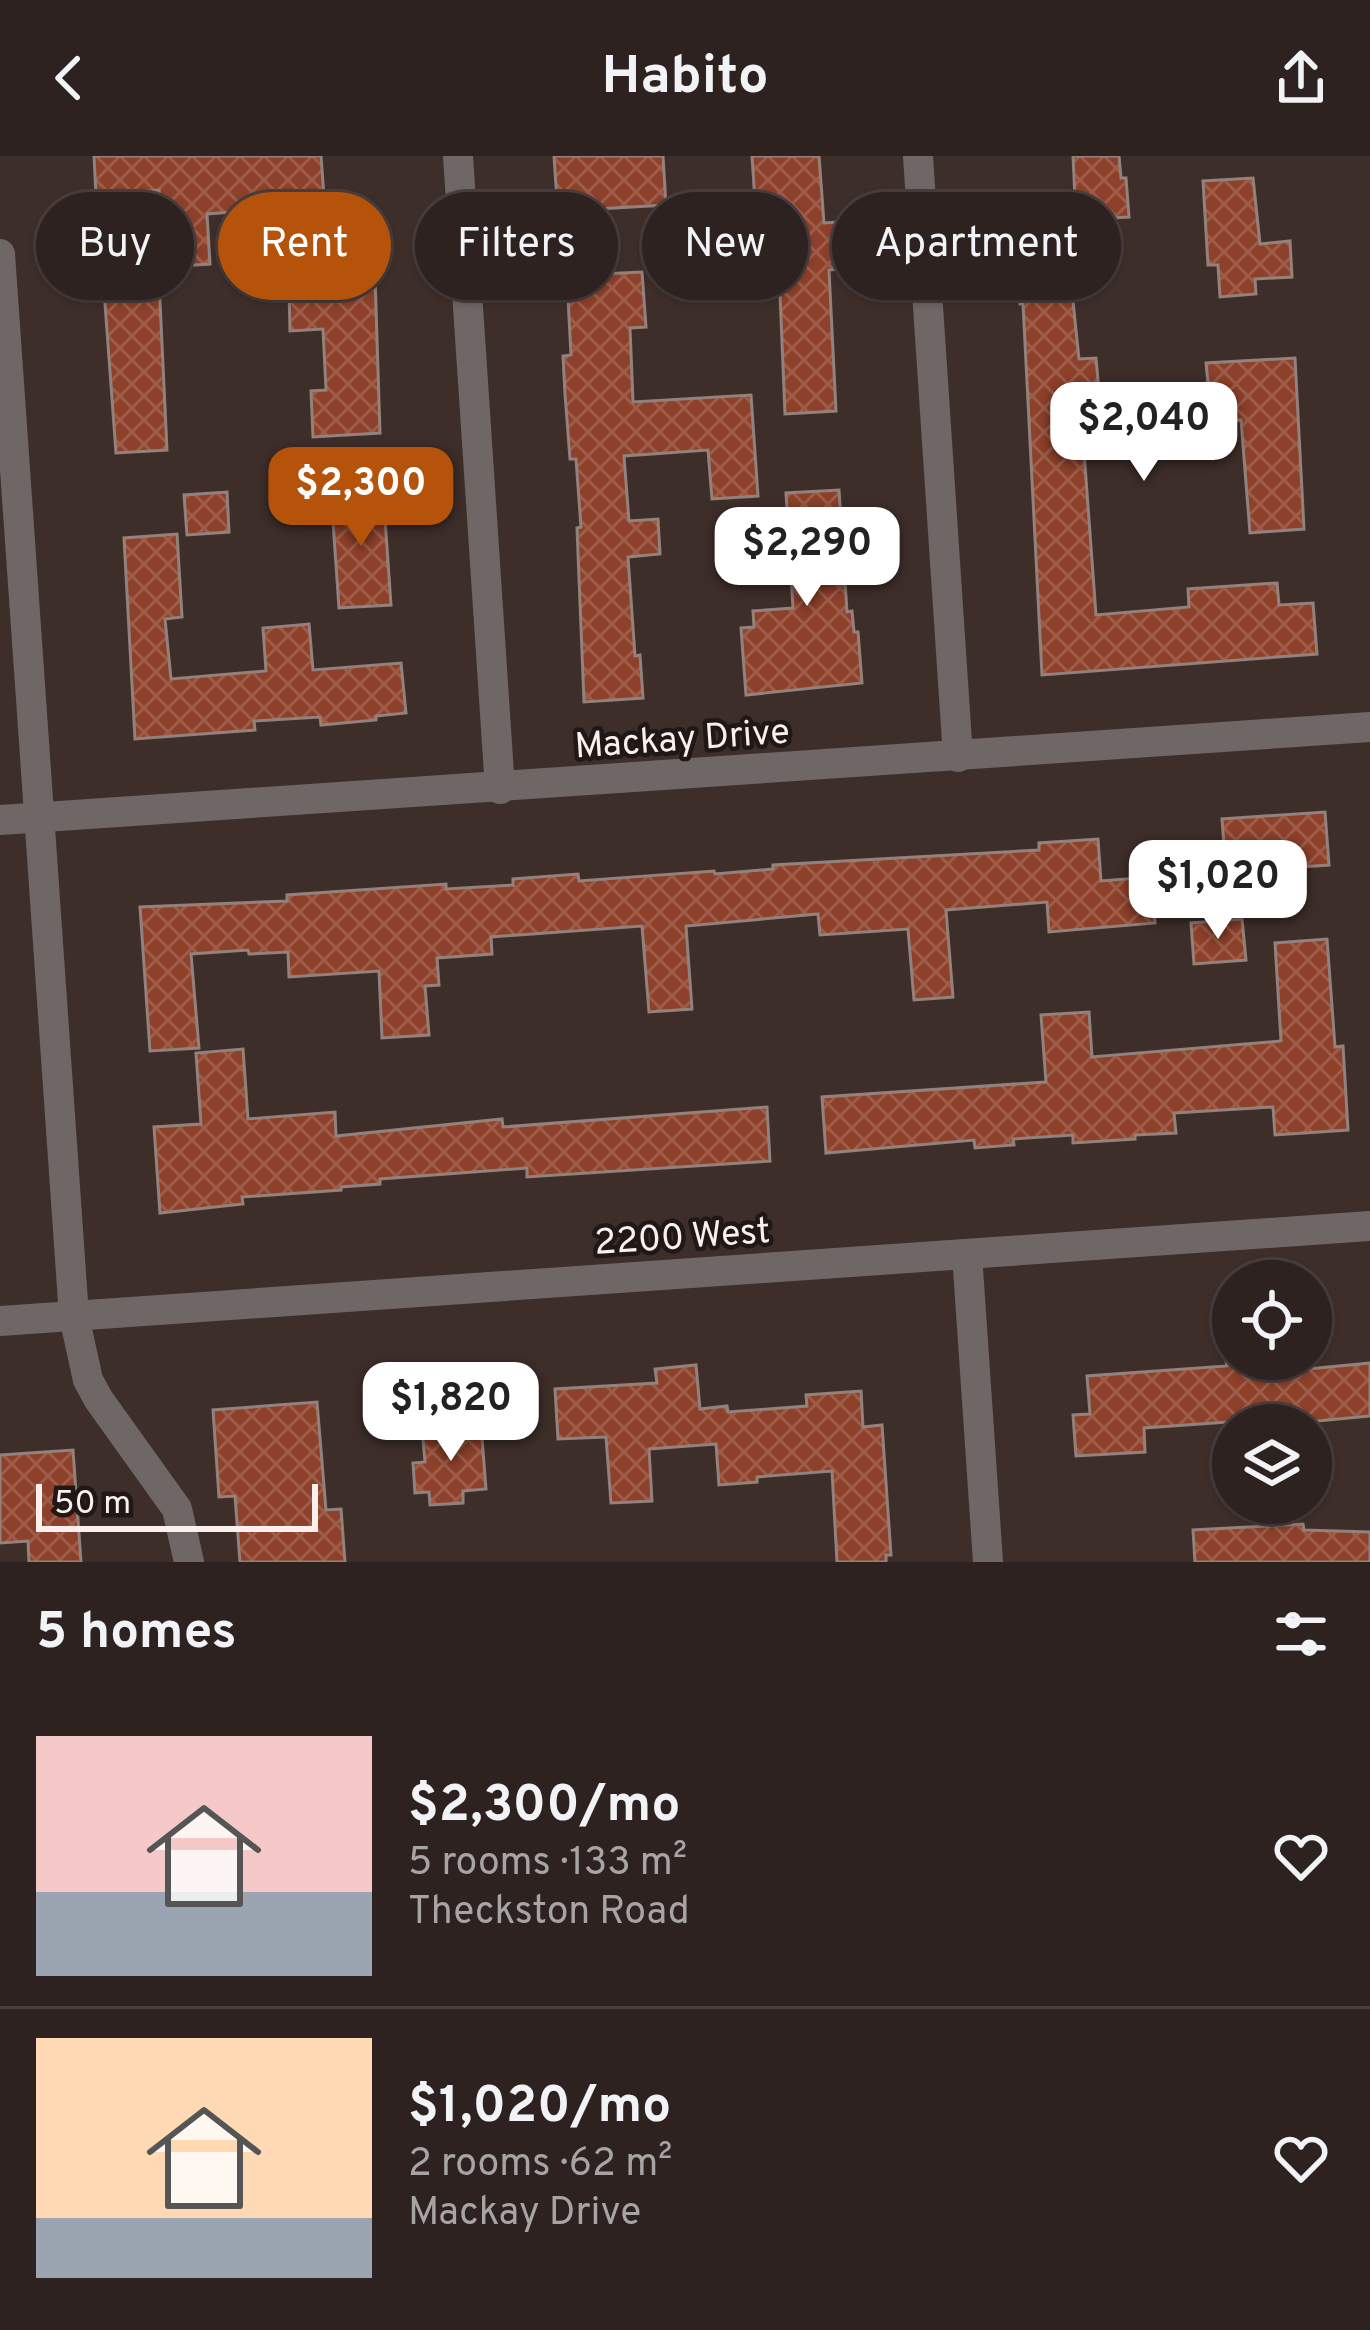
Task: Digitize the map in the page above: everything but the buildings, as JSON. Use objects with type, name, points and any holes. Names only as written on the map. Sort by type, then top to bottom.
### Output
[{"type":"street","points":[[458,156],[500,789]]},
{"type":"street","points":[[918,156],[958,757]]},
{"type":"street","points":[[0,254],[74,1316],[88,1380],[177,1509],[189,1562]]},
{"type":"street","name":"Mackay Drive","points":[[0,820],[1370,727]]},
{"type":"street","name":"2200 West","points":[[0,1321],[1370,1226]]},
{"type":"street","points":[[967,1254],[988,1562]]}]
